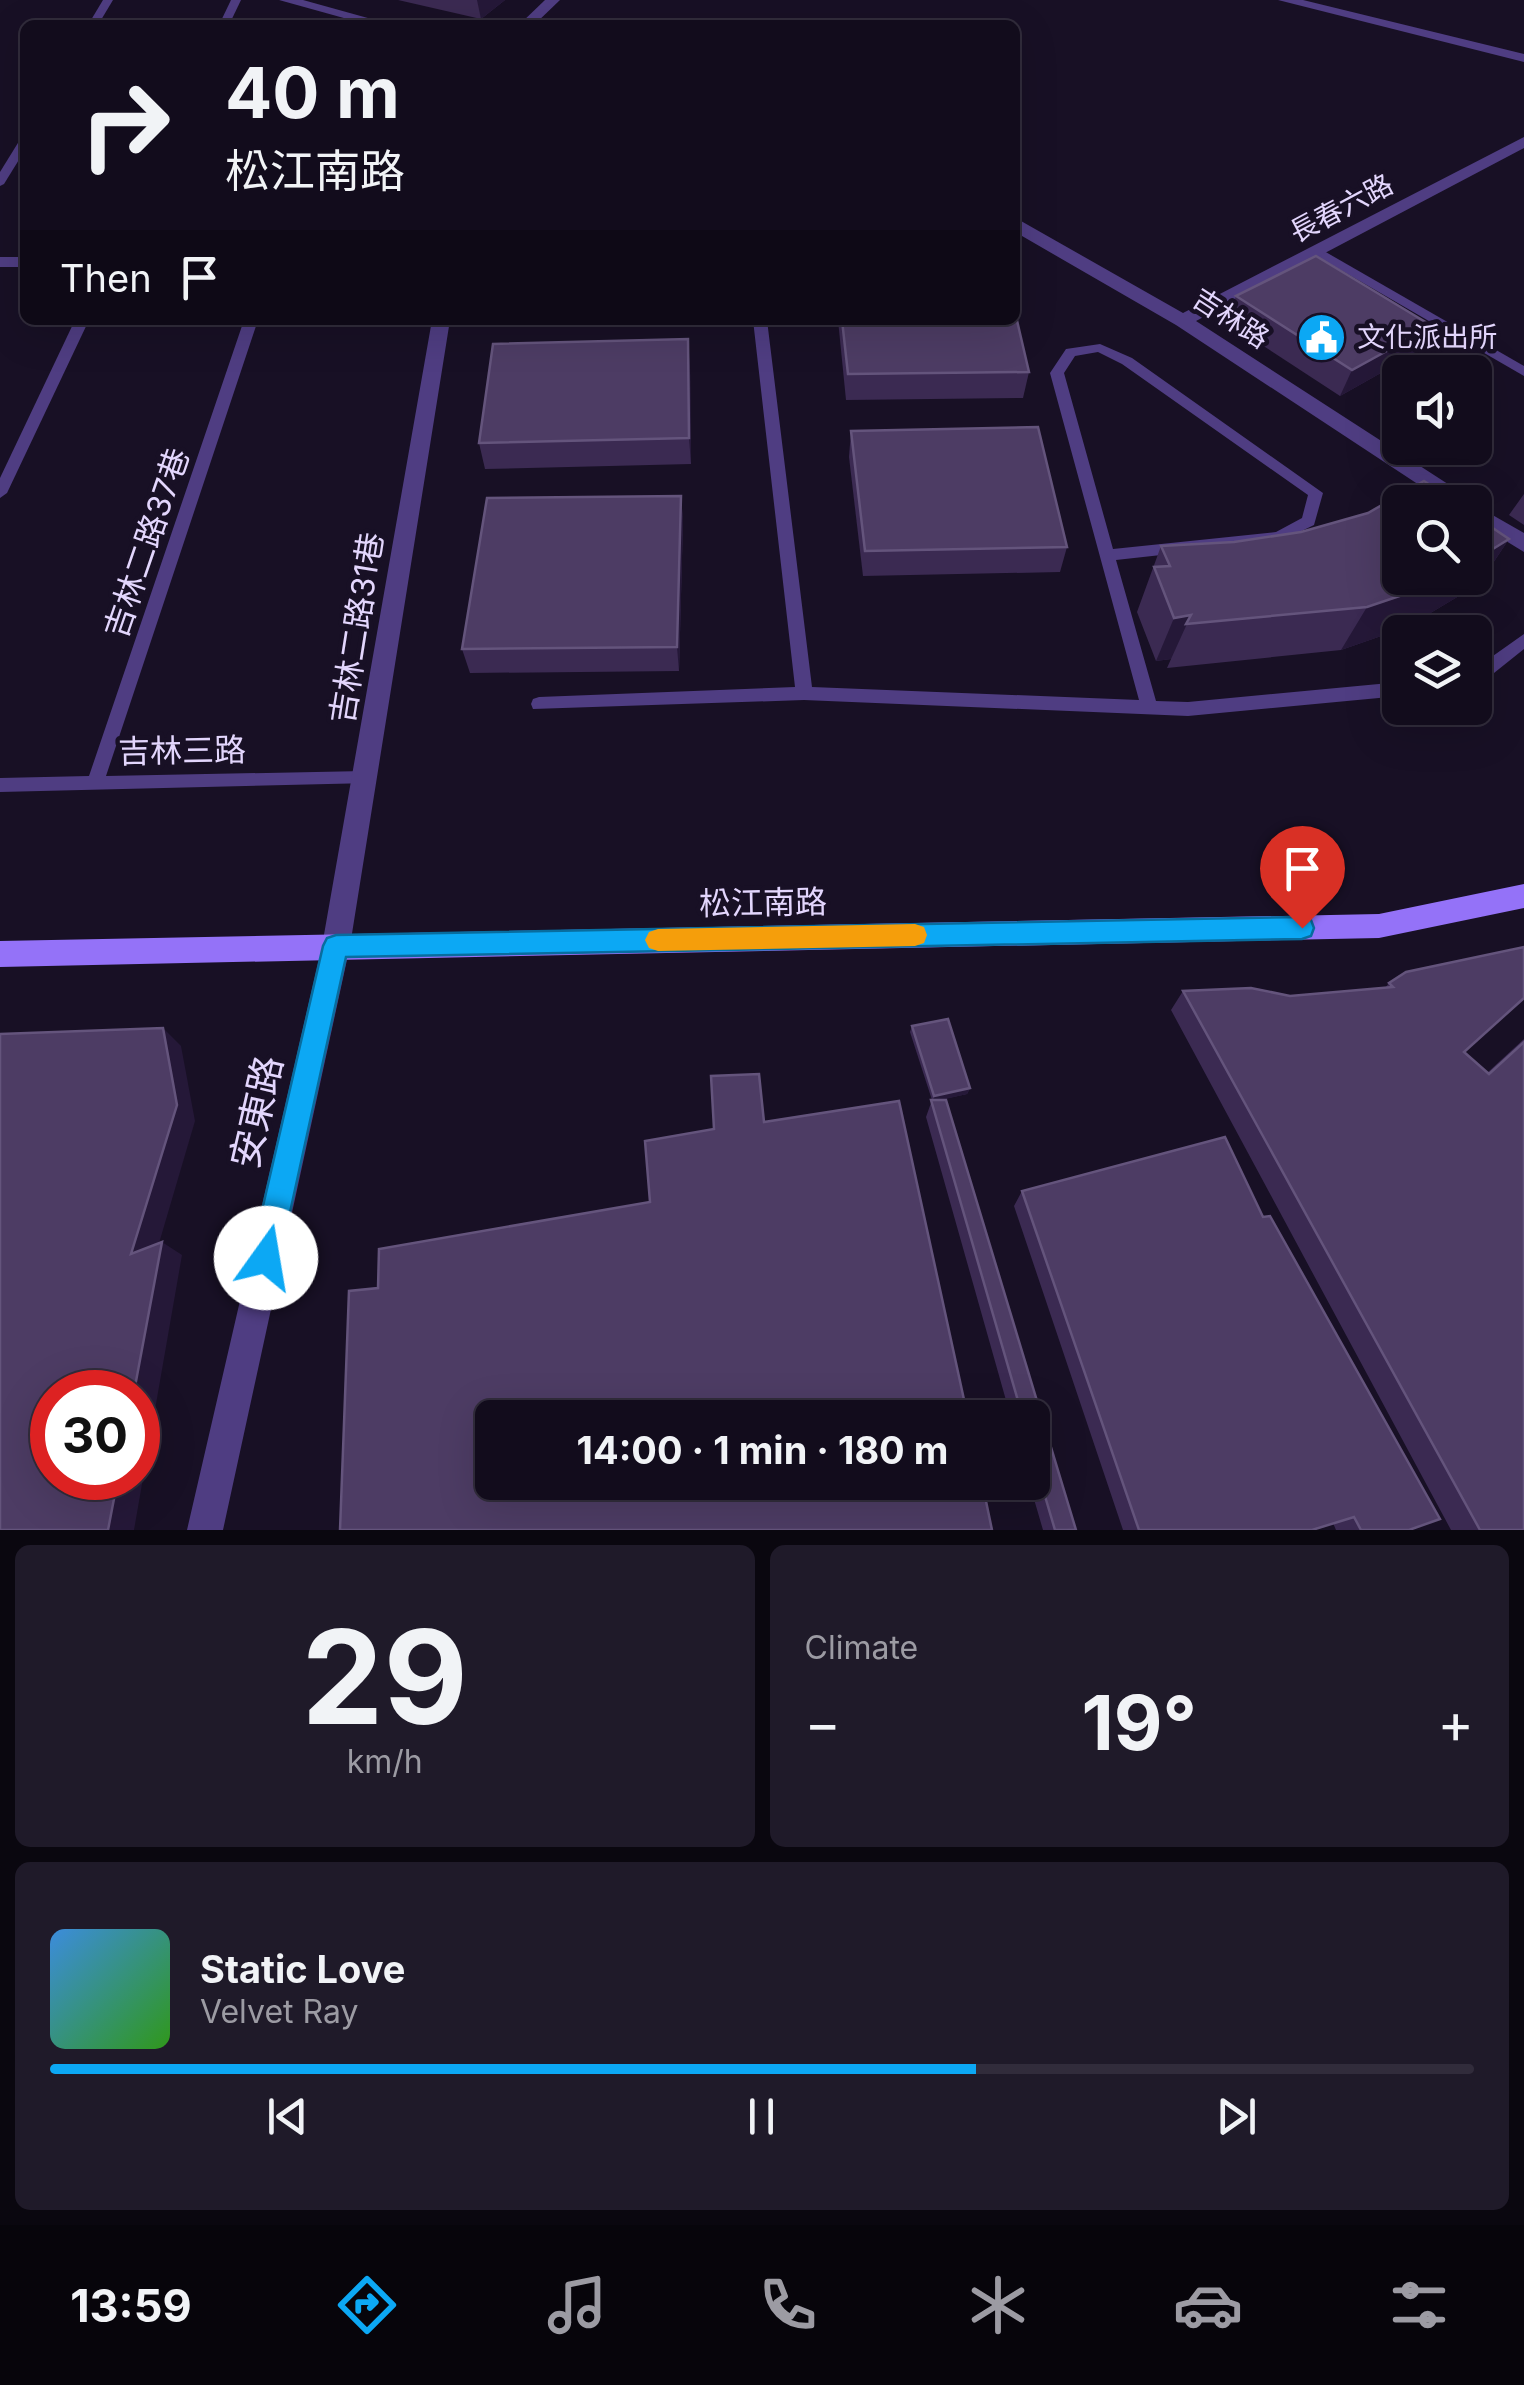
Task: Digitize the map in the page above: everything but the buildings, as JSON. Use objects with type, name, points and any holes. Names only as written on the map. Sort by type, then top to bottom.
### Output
[{"type":"street","points":[[286,0],[346,20]]},
{"type":"street","points":[[531,20],[553,0]]},
{"type":"street","points":[[1285,0],[1524,58]]},
{"type":"street","name":"長春六路","points":[[1183,321],[1524,142]]},
{"type":"street","name":"吉林路","points":[[1020,229],[1183,321],[1434,485]]},
{"type":"street","name":"吉林二路31巷","points":[[336,946],[441,325]]},
{"type":"street","points":[[1492,523],[1524,544]]},
{"type":"street","name":"松江南路","points":[[0,954],[1380,926],[1524,896]]},
{"type":"street","name":"安東路","points":[[205,1530],[336,946]]},
{"type":"lane","points":[[0,182],[20,148]]},
{"type":"lane","points":[[1316,251],[1524,372]]},
{"type":"lane","points":[[0,493],[80,325]]},
{"type":"lane","name":"吉林二路37巷","points":[[95,783],[250,325]]},
{"type":"lane","points":[[761,325],[804,693]]},
{"type":"lane","points":[[1107,554],[1279,537],[1309,521],[1316,494],[1127,361],[1100,348],[1071,352],[1057,373],[1107,554],[1149,706]]},
{"type":"lane","points":[[1492,665],[1524,640]]},
{"type":"lane","points":[[539,704],[804,693],[1188,709],[1382,694]]},
{"type":"lane","name":"吉林三路","points":[[0,785],[365,778]]},
{"type":"slow traffic","points":[[658,940],[915,935]]},
{"type":"place","name":"文化派出所","points":[[1322,337]]},
{"type":"route","points":[[266,1258],[336,946],[1302,928]]}]
